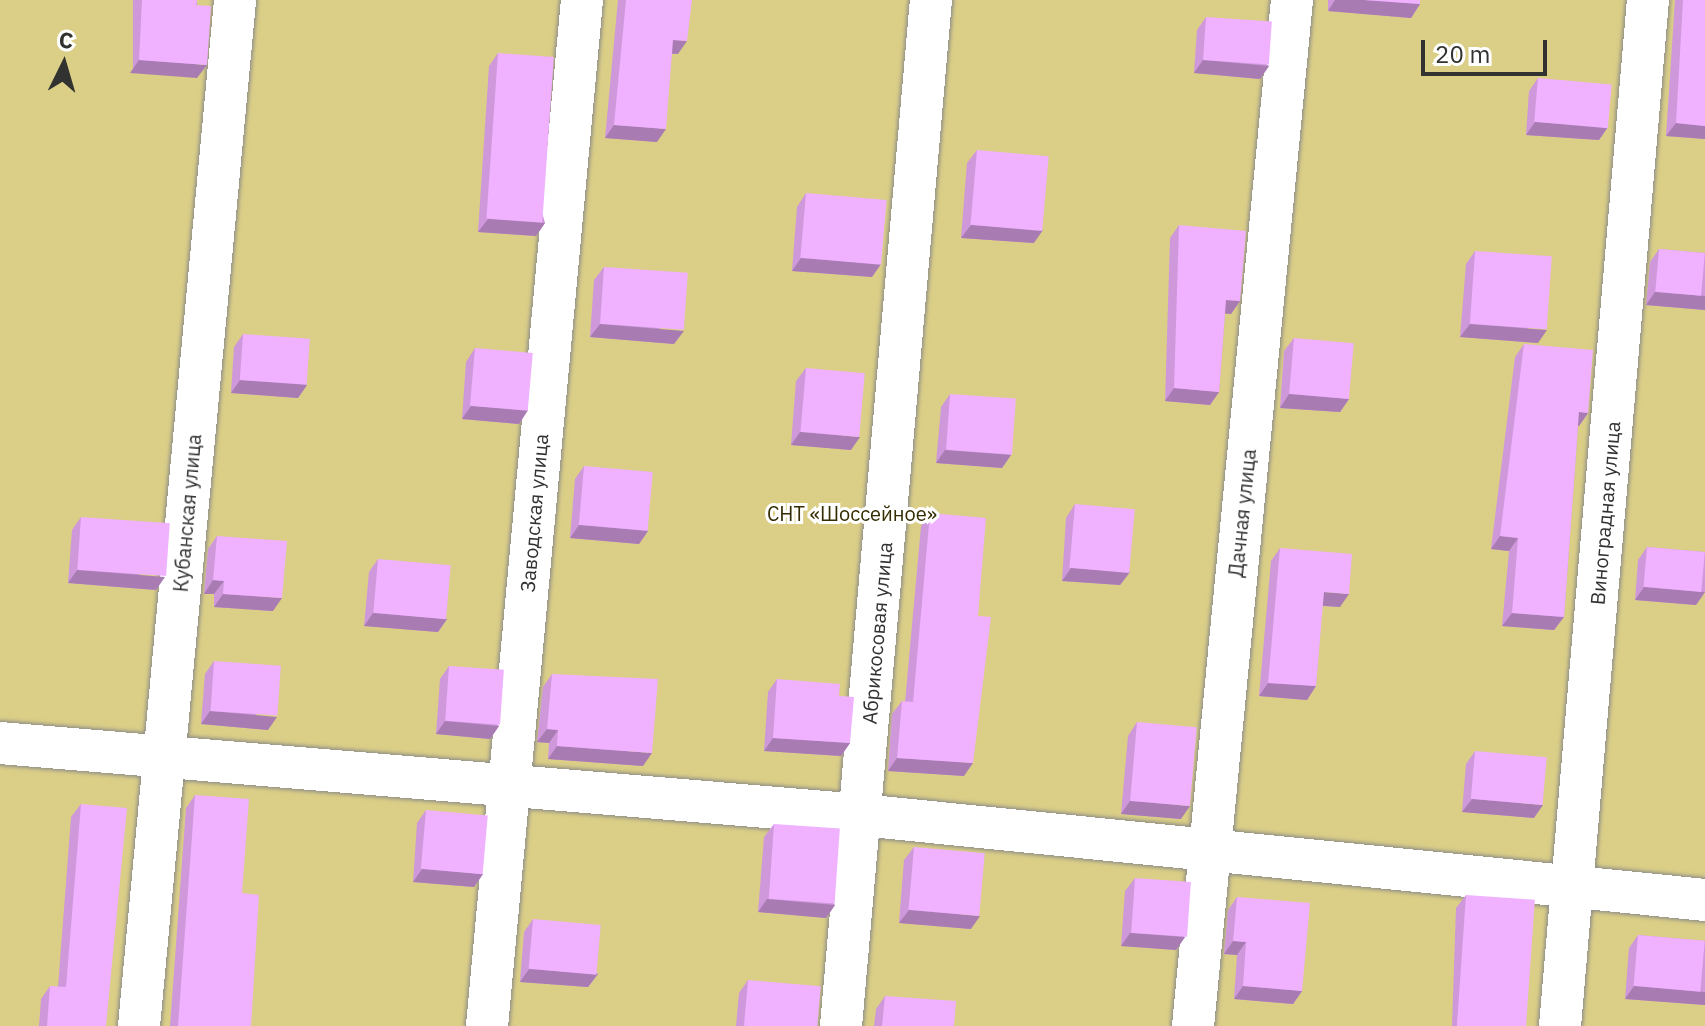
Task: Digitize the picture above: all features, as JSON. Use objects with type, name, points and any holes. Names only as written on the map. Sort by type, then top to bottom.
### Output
[{"type":"street","name":"Кубанская улица","points":[[139,1026],[235,0]]},
{"type":"street","name":"Заводская улица","points":[[487,1026],[582,0]]},
{"type":"street","name":"Абрикосовая улица","points":[[841,1026],[931,0]]},
{"type":"street","name":"Дачная улица","points":[[1193,1026],[1292,0]]},
{"type":"street","name":"Виноградная улица","points":[[1560,1026],[1648,0]]},
{"type":"street","points":[[0,743],[164,755],[508,790],[861,815],[1705,900]]},
{"type":"green space","name":"СНТ «Шоссейное»","points":[[0,0],[1705,0],[1705,1026],[0,1026]]},
{"type":"building","points":[[142,0],[197,0],[196,5],[211,6],[207,65],[139,60]]},
{"type":"building","points":[[626,0],[692,0],[687,41],[673,40],[666,129],[614,125]]},
{"type":"building","points":[[1364,0],[1420,0],[1420,4]]},
{"type":"building","points":[[1683,0],[1705,0],[1705,126],[1676,123]]},
{"type":"building","points":[[1206,17],[1272,22],[1269,64],[1203,60]]},
{"type":"building","points":[[498,53],[554,57],[542,223],[486,219]]},
{"type":"building","points":[[1538,78],[1612,84],[1608,128],[1534,122]]},
{"type":"building","points":[[977,150],[1049,156],[1042,231],[970,225]]},
{"type":"building","points":[[806,193],[887,200],[881,265],[800,258]]},
{"type":"building","points":[[1179,225],[1246,231],[1240,301],[1226,300],[1219,392],[1174,388]]},
{"type":"building","points":[[1659,249],[1705,253],[1701,296],[1655,292]]},
{"type":"building","points":[[1475,251],[1552,256],[1547,329],[1470,324]]},
{"type":"building","points":[[604,267],[688,273],[684,330],[600,324]]},
{"type":"building","points":[[243,334],[310,339],[307,385],[240,380]]},
{"type":"building","points":[[1294,338],[1354,343],[1349,399],[1289,394]]},
{"type":"building","points":[[1524,344],[1593,350],[1588,413],[1579,412],[1564,617],[1512,613],[1518,538],[1500,536]]},
{"type":"building","points":[[475,348],[533,353],[528,411],[470,406]]},
{"type":"building","points":[[806,368],[865,373],[859,437],[800,432]]},
{"type":"building","points":[[950,394],[1016,399],[1012,454],[946,450]]},
{"type":"building","points":[[584,466],[653,472],[648,531],[579,525]]},
{"type":"building","points":[[1075,504],[1135,509],[1129,573],[1069,568]]},
{"type":"building","points":[[930,513],[986,518],[978,616],[991,617],[973,763],[897,758],[902,701],[913,702]]},
{"type":"building","points":[[81,517],[170,523],[166,576],[77,570]]},
{"type":"building","points":[[217,536],[287,541],[282,598],[223,594],[224,581],[213,580]]},
{"type":"building","points":[[1647,547],[1705,552],[1701,592],[1644,587]]},
{"type":"building","points":[[1280,548],[1352,554],[1349,594],[1324,592],[1316,686],[1268,683]]},
{"type":"building","points":[[378,559],[451,565],[446,619],[373,613]]},
{"type":"building","points":[[214,661],[281,666],[277,716],[211,711]]},
{"type":"building","points":[[449,666],[504,670],[500,725],[445,721]]},
{"type":"building","points":[[552,674],[658,679],[652,753],[557,746],[558,730],[547,729]]},
{"type":"building","points":[[777,679],[840,684],[839,696],[854,697],[850,743],[773,738]]},
{"type":"building","points":[[1137,722],[1197,727],[1190,806],[1130,801]]},
{"type":"building","points":[[1475,751],[1547,757],[1543,805],[1471,799]]},
{"type":"building","points":[[195,795],[249,799],[242,893],[259,895],[251,1026],[178,1026]]},
{"type":"building","points":[[81,804],[127,808],[106,1026],[47,1026],[50,986],[66,987]]},
{"type":"building","points":[[426,810],[488,815],[483,874],[421,869]]},
{"type":"building","points":[[774,824],[840,829],[835,903],[769,899]]},
{"type":"building","points":[[914,847],[985,853],[979,916],[909,910]]},
{"type":"building","points":[[1135,878],[1191,882],[1187,937],[1131,933]]},
{"type":"building","points":[[1466,895],[1535,900],[1526,1026],[1457,1026]]},
{"type":"building","points":[[1237,897],[1310,903],[1302,991],[1243,986],[1246,942],[1233,941]]},
{"type":"building","points":[[533,919],[601,925],[596,975],[529,969]]},
{"type":"building","points":[[1638,935],[1705,941],[1700,992],[1634,986]]},
{"type":"building","points":[[748,980],[821,986],[817,1026],[744,1026]]},
{"type":"building","points":[[885,996],[956,1001],[954,1026],[882,1026]]}]
